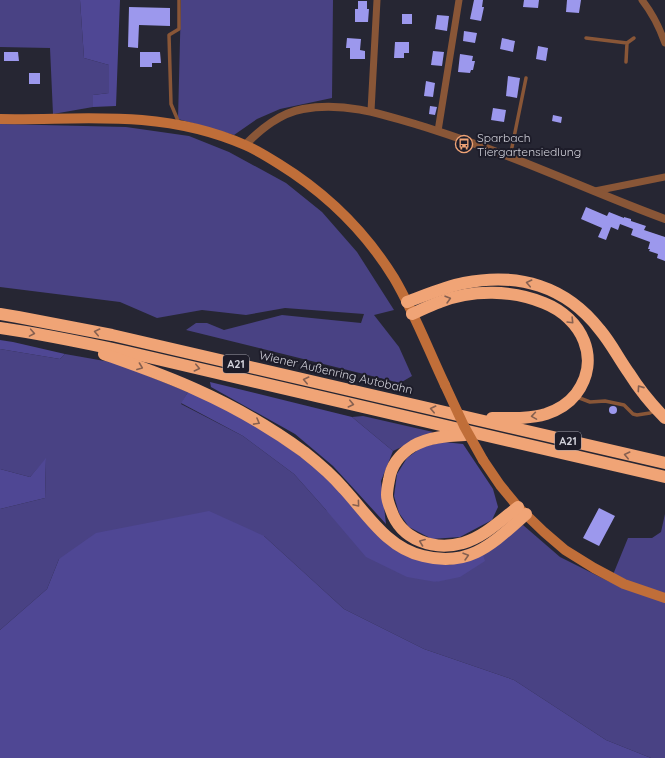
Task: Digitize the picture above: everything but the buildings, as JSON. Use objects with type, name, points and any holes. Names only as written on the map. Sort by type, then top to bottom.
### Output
[{"type":"highway","points":[[407,302],[448,287],[481,281],[504,280],[527,282],[556,292],[580,308],[590,318],[602,332],[643,394],[661,414]]},
{"type":"highway","points":[[412,314],[441,301],[458,296],[490,293],[505,294],[531,298],[545,303],[556,309],[574,323],[580,332],[587,350],[587,369],[580,388],[567,404],[547,414],[535,417],[471,418]]},
{"type":"highway","name":"Wiener Außenring Autobahn","points":[[0,314],[112,335],[665,463]]},
{"type":"highway","name":"A21","points":[[0,328],[127,352],[665,477]]},
{"type":"highway","points":[[64,339],[173,380],[205,394],[262,424],[318,463],[345,489],[388,538],[399,546],[421,556],[437,559],[452,559],[462,558],[482,550],[492,544],[522,510]]},
{"type":"highway","points":[[480,434],[434,438],[418,444],[404,452],[392,468],[390,477],[387,496],[393,516],[405,532],[414,538],[423,543],[444,546],[464,543],[475,538],[522,510]]},
{"type":"main road","points":[[0,119],[125,119],[181,126],[206,132],[245,145],[291,171],[311,185],[333,204],[368,241],[394,279],[407,302],[464,426],[483,460],[500,485],[544,532],[566,550],[594,568],[624,584],[665,598]]},
{"type":"street","points":[[371,111],[377,0]]},
{"type":"street","points":[[438,131],[459,0]]},
{"type":"street","points":[[642,0],[658,24],[665,43]]},
{"type":"street","points":[[658,24],[665,21]]},
{"type":"street","points":[[245,145],[266,126],[289,112],[319,106],[334,106],[371,111],[438,131],[510,157],[633,208],[665,219]]},
{"type":"street","points":[[595,191],[665,177]]},
{"type":"lane","points":[[179,0],[179,29],[169,35],[171,104],[181,126]]},
{"type":"lane","points":[[586,38],[627,43],[634,38]]},
{"type":"lane","points":[[626,62],[627,43]]},
{"type":"lane","points":[[510,157],[526,78]]},
{"type":"lane","points":[[574,396],[590,402],[605,401],[624,405],[633,414],[637,415],[650,413],[661,414]]},
{"type":"shaded area","points":[[0,0],[80,0],[84,58],[109,65],[109,93],[93,95],[93,107],[53,114],[50,48],[0,47]]},
{"type":"shaded area","points":[[80,0],[120,0],[116,106],[93,107],[93,95],[109,93],[109,65],[84,58]]},
{"type":"shaded area","points":[[181,0],[333,0],[332,98],[280,109],[257,119],[234,135],[178,119]]},
{"type":"shaded area","points":[[0,124],[126,127],[189,136],[229,152],[286,183],[322,212],[357,252],[394,310],[374,315],[399,347],[412,376],[400,383],[186,330],[196,323],[207,323],[224,330],[282,315],[361,323],[364,314],[285,308],[246,315],[202,310],[157,318],[120,302],[0,287]]},
{"type":"shaded area","points":[[0,340],[65,354],[60,359],[0,349]]},
{"type":"shaded area","points":[[0,349],[60,359],[65,354],[116,363],[188,392],[181,404],[243,436],[294,474],[326,510],[436,582],[483,555],[523,525],[560,557],[610,582],[628,538],[652,538],[661,532],[665,514],[665,758],[651,758],[606,740],[514,680],[424,649],[344,609],[264,536],[59,559],[47,589],[0,630],[0,509],[45,498],[46,459],[30,477],[0,469]]},
{"type":"shaded area","points":[[210,382],[352,417],[393,451],[381,481],[386,524],[333,466],[295,434],[211,387]]},
{"type":"shaded area","points":[[188,392],[214,402],[256,425],[320,470],[413,558],[449,565],[483,555],[485,561],[460,577],[436,582],[407,577],[366,557],[294,474],[243,436],[181,403]]},
{"type":"shaded area","points":[[363,416],[433,432],[393,451],[352,417]]},
{"type":"shaded area","points":[[444,442],[463,444],[493,489],[498,507],[492,520],[460,537],[432,539],[409,527],[399,513],[394,496],[397,474],[407,458],[422,447]]},
{"type":"shaded area","points":[[46,458],[45,498],[0,509],[0,469],[30,477]]},
{"type":"shaded area","points":[[209,511],[264,536],[344,609],[424,649],[514,680],[606,740],[651,758],[0,758],[0,630],[47,589],[59,559],[96,533]]},
{"type":"place","name":"Sparbach Tiergartensiedlung","points":[[464,144]]}]
